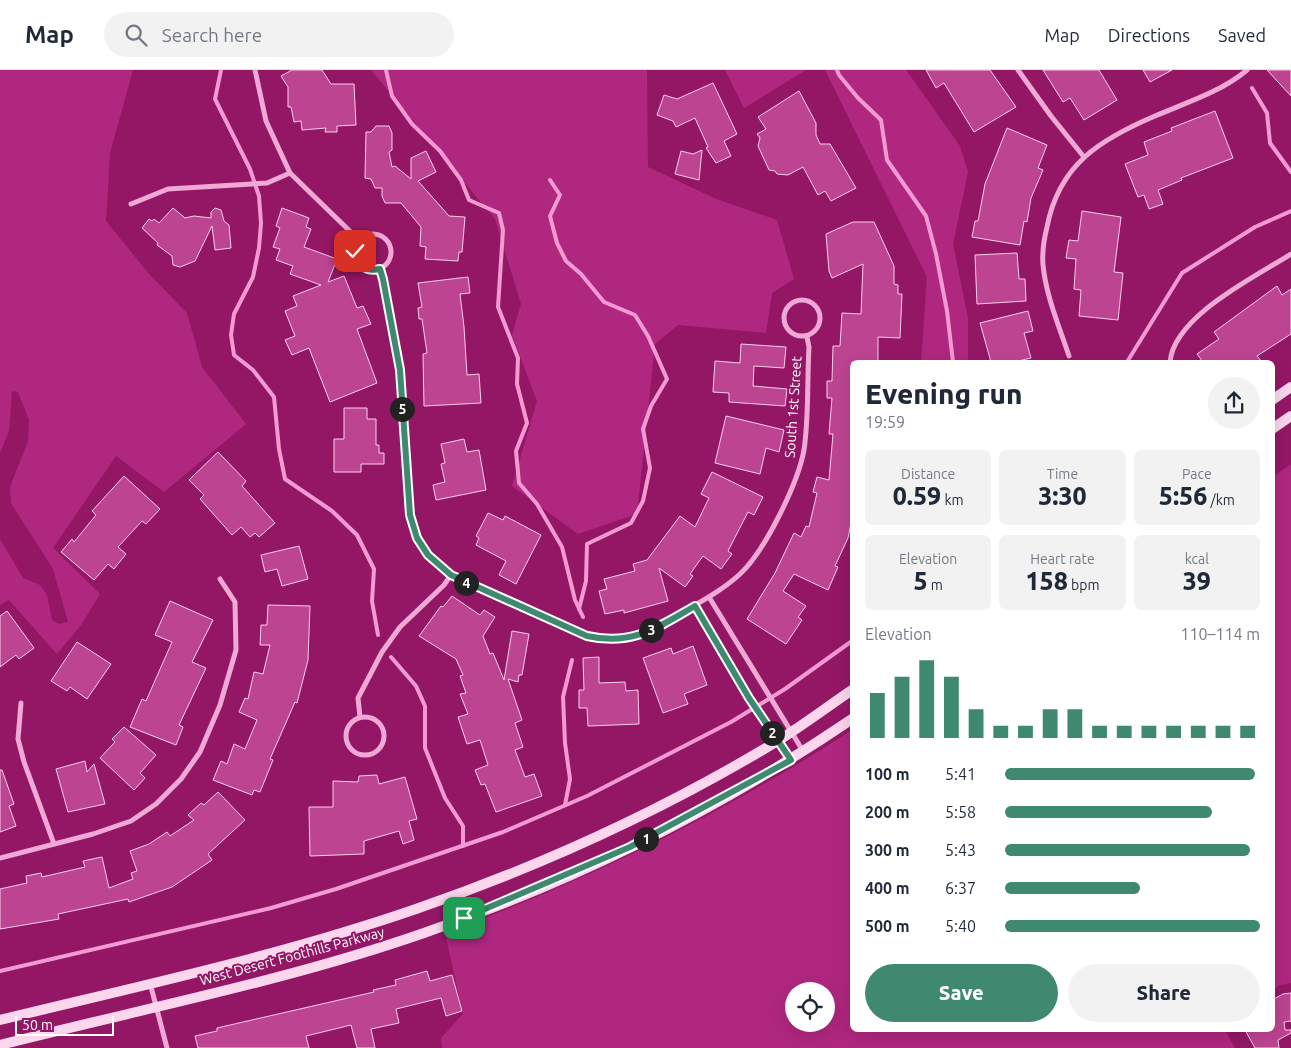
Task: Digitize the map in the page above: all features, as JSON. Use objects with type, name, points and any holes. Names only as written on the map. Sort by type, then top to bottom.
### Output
[{"type":"street","points":[[255,70],[266,120],[290,173],[360,240]]},
{"type":"street","points":[[1018,70],[1046,110],[1084,157]]},
{"type":"street","points":[[1068,356],[1043,264],[1048,218],[1062,182],[1084,157],[1099,144],[1126,128],[1216,89],[1247,70]]},
{"type":"street","points":[[131,204],[168,189],[267,183],[290,173]]},
{"type":"street","points":[[374,234],[385,237],[391,246],[389,263],[380,269],[368,270],[358,262],[355,251],[360,240],[366,235],[374,234]]},
{"type":"street","points":[[1170,360],[1174,345],[1202,313],[1291,254]]},
{"type":"street","name":"South 1st Street","points":[[380,269],[390,309],[400,370],[410,515],[417,538],[428,555],[451,575],[587,636],[607,641],[641,635],[695,606],[740,574],[751,561],[783,507],[798,476],[806,425],[809,347],[806,336]]},
{"type":"street","name":"South 1st Street","points":[[799,300],[805,300],[816,306],[821,318],[817,330],[806,336],[790,332],[784,322],[784,316],[789,306],[799,300]]},
{"type":"street","points":[[1275,398],[1291,387]]},
{"type":"street","points":[[1275,427],[1291,416]]},
{"type":"street","points":[[360,717],[358,698],[382,652],[400,627],[444,585],[451,575]]},
{"type":"street","points":[[0,858],[131,822],[156,804],[182,779],[200,752],[220,705],[236,650],[235,602],[220,578]]},
{"type":"street","points":[[709,597],[804,752]]},
{"type":"street","points":[[695,606],[749,698],[791,760]]},
{"type":"street","name":"West Desert Foothills Parkway","points":[[0,1020],[307,942],[389,918],[488,882],[570,848],[672,800],[778,741],[850,691]]},
{"type":"street","points":[[21,703],[18,739],[24,762],[54,844]]},
{"type":"street","points":[[360,717],[375,720],[383,730],[383,742],[375,752],[369,755],[357,754],[351,750],[345,739],[347,727],[360,717]]},
{"type":"street","name":"West Desert Foothills Parkway","points":[[0,1045],[157,1007],[424,933],[584,868],[677,823],[791,760],[850,719]]},
{"type":"street","points":[[150,983],[167,1048]]},
{"type":"shaded area","points":[[0,70],[133,70],[110,153],[106,221],[149,274],[187,313],[202,367],[246,424],[164,492],[116,456],[53,548],[100,594],[81,625],[57,654],[9,600],[0,605],[0,539],[23,578],[40,585],[47,595],[52,620],[59,624],[68,622],[53,569],[11,503],[10,487],[28,441],[29,420],[18,392],[12,391],[9,431],[0,453]]},
{"type":"shaded area","points":[[371,70],[647,70],[648,167],[714,198],[777,220],[794,279],[772,293],[766,333],[678,325],[655,344],[637,514],[578,534],[512,486],[537,401],[512,335],[521,304],[495,219]]},
{"type":"shaded area","points":[[725,70],[806,70],[744,108]]},
{"type":"shaded area","points":[[825,70],[906,70],[960,146],[968,172],[953,244],[968,318],[968,360],[921,360],[927,277]]},
{"type":"shaded area","points":[[1291,464],[1291,983],[1280,985],[1275,989],[1275,475]]},
{"type":"shaded area","points":[[850,731],[850,1032],[1226,1032],[1235,1048],[442,1048],[441,1038],[463,1014],[445,933],[499,913],[603,868],[705,817],[754,790]]},
{"type":"building","points":[[292,70],[322,70],[331,84],[354,84],[356,125],[337,126],[337,132],[325,132],[326,128],[302,130],[301,121],[294,122],[291,107],[288,107],[288,87],[281,76]]},
{"type":"building","points":[[926,70],[990,70],[1016,107],[974,132],[944,83],[936,88]]},
{"type":"building","points":[[1043,70],[1099,70],[1117,100],[1084,120],[1070,98],[1063,102]]},
{"type":"building","points":[[1143,70],[1172,70],[1150,82]]},
{"type":"building","points":[[1267,70],[1291,70],[1291,96]]},
{"type":"building","points":[[713,83],[737,134],[724,141],[731,156],[716,163],[706,148],[708,147],[695,118],[676,127],[673,121],[657,115],[664,95],[677,99]]},
{"type":"building","points":[[799,91],[816,123],[816,135],[820,144],[830,144],[856,188],[831,201],[825,191],[818,195],[803,167],[788,175],[777,174],[775,171],[769,170],[758,146],[760,138],[757,134],[766,129],[758,117]]},
{"type":"building","points":[[1215,111],[1233,158],[1181,178],[1182,180],[1158,190],[1163,204],[1149,209],[1144,195],[1138,197],[1125,164],[1148,155],[1144,142],[1172,131],[1171,128]]},
{"type":"building","points":[[376,126],[389,126],[392,133],[392,150],[389,152],[392,167],[395,166],[411,179],[411,158],[426,151],[436,172],[418,181],[449,216],[465,217],[462,252],[459,252],[458,261],[425,259],[426,247],[420,246],[421,227],[401,203],[385,203],[382,196],[382,188],[375,188],[371,179],[365,178],[366,132],[371,132]]},
{"type":"building","points":[[1007,128],[1047,145],[1038,168],[1043,170],[1031,198],[1027,222],[1024,221],[1020,245],[972,237],[975,221],[978,221],[985,184]]},
{"type":"building","points":[[702,150],[699,180],[675,174],[681,151],[693,154]]},
{"type":"building","points":[[173,208],[185,218],[194,216],[211,218],[211,212],[215,208],[221,210],[224,221],[229,225],[231,248],[215,250],[212,226],[195,261],[180,267],[173,265],[172,256],[157,245],[158,243],[142,228],[149,219],[152,221],[154,219],[159,223]]},
{"type":"building","points":[[282,208],[309,218],[306,227],[311,229],[304,247],[337,259],[328,282],[344,276],[357,308],[363,306],[371,324],[357,329],[377,383],[330,402],[309,348],[292,355],[285,340],[295,336],[285,311],[297,306],[293,296],[321,285],[290,274],[293,266],[276,260],[280,249],[273,247],[280,228],[276,226]]},
{"type":"building","points":[[1082,211],[1121,217],[1114,272],[1123,273],[1118,320],[1079,316],[1081,290],[1074,289],[1076,259],[1066,258],[1069,240],[1078,241]]},
{"type":"building","points":[[853,222],[874,222],[894,266],[894,284],[898,285],[898,294],[902,294],[900,338],[878,337],[878,360],[850,360],[850,528],[848,538],[835,566],[838,567],[828,590],[794,574],[783,591],[806,606],[798,617],[802,620],[786,644],[747,619],[775,573],[794,533],[801,537],[806,526],[809,527],[817,493],[813,492],[817,477],[829,480],[833,434],[829,434],[832,398],[827,398],[827,381],[832,381],[833,346],[840,346],[842,313],[861,314],[863,264],[832,278],[829,271],[826,234]]},
{"type":"building","points":[[1017,253],[1019,279],[1025,279],[1026,301],[977,304],[975,255]]},
{"type":"building","points":[[468,277],[470,293],[460,294],[467,375],[479,374],[481,403],[424,406],[423,354],[427,353],[422,319],[419,319],[418,308],[422,307],[418,283]]},
{"type":"building","points":[[1277,286],[1282,295],[1291,289],[1291,334],[1257,356],[1260,360],[1202,360],[1197,354],[1219,339],[1214,332]]},
{"type":"building","points":[[1028,311],[1033,331],[1024,333],[1031,358],[1022,360],[990,360],[980,323]]},
{"type":"building","points":[[741,344],[786,347],[784,368],[754,366],[753,386],[787,389],[785,406],[729,402],[729,393],[713,392],[715,361],[740,363]]},
{"type":"building","points":[[344,408],[367,408],[367,419],[376,419],[376,445],[379,445],[379,453],[384,453],[384,464],[361,464],[361,472],[334,472],[334,439],[344,439]]},
{"type":"building","points":[[726,416],[784,430],[779,452],[766,448],[760,474],[715,463]]},
{"type":"building","points":[[464,439],[467,452],[479,450],[486,490],[436,500],[433,485],[445,482],[441,464],[445,463],[441,444]]},
{"type":"building","points":[[218,452],[246,481],[242,486],[275,523],[259,537],[255,533],[250,537],[241,527],[232,535],[200,499],[204,495],[189,480]]},
{"type":"building","points":[[712,472],[763,497],[754,515],[748,512],[728,551],[732,554],[721,569],[703,556],[690,574],[693,576],[685,587],[659,568],[668,601],[624,613],[624,610],[605,614],[599,591],[607,589],[604,579],[635,571],[633,564],[647,560],[680,516],[695,527],[709,498],[701,494]]},
{"type":"building","points":[[124,476],[160,509],[146,524],[142,521],[118,547],[126,554],[114,569],[108,564],[94,580],[61,552],[72,539],[74,542],[96,515],[92,511]]},
{"type":"building","points":[[488,513],[503,520],[505,516],[541,535],[516,584],[499,575],[506,561],[476,545],[479,538],[476,536]]},
{"type":"building","points":[[299,546],[308,579],[282,586],[277,569],[265,572],[261,555]]},
{"type":"building","points":[[452,596],[480,615],[484,610],[495,617],[483,636],[490,654],[493,653],[504,680],[512,631],[529,634],[522,675],[519,675],[518,682],[508,679],[522,720],[515,723],[523,747],[515,750],[525,777],[534,774],[542,796],[496,812],[485,784],[481,785],[475,770],[488,765],[480,740],[467,744],[458,717],[468,714],[460,694],[466,693],[460,676],[463,675],[456,659],[419,636],[441,606],[443,607]]},
{"type":"building","points":[[170,601],[213,620],[192,662],[206,668],[179,725],[183,727],[176,745],[130,727],[142,699],[146,701],[172,642],[155,635]]},
{"type":"building","points":[[268,605],[310,606],[308,660],[297,703],[295,702],[270,759],[273,760],[260,792],[254,790],[252,795],[213,780],[221,761],[227,764],[234,744],[245,749],[257,720],[239,712],[245,698],[248,699],[254,672],[263,674],[270,645],[260,645],[261,625],[267,625]]},
{"type":"building","points":[[7,611],[34,648],[19,659],[16,655],[0,667],[0,616]]},
{"type":"building","points":[[77,642],[111,664],[87,699],[70,687],[67,691],[51,681]]},
{"type":"building","points":[[693,646],[707,685],[684,694],[688,704],[663,713],[643,658],[671,648],[673,654]]},
{"type":"building","points":[[599,657],[599,683],[625,682],[626,691],[638,690],[639,724],[588,726],[587,708],[579,708],[579,690],[584,690],[583,658]]},
{"type":"building","points":[[124,727],[156,755],[140,773],[145,778],[134,790],[100,758],[115,742],[112,739]]},
{"type":"building","points":[[85,761],[87,772],[94,764],[105,804],[68,812],[56,769]]},
{"type":"building","points":[[0,770],[2,770],[14,804],[9,806],[16,826],[0,832]]},
{"type":"building","points":[[377,775],[379,784],[405,777],[417,819],[409,821],[414,840],[403,844],[399,831],[364,841],[364,854],[310,856],[309,807],[333,807],[333,781],[358,782],[359,776]]},
{"type":"building","points":[[218,792],[245,820],[208,854],[212,860],[172,887],[129,902],[128,899],[58,914],[59,919],[0,929],[0,889],[27,883],[26,876],[41,873],[42,877],[85,867],[83,861],[102,857],[109,888],[133,879],[131,873],[137,871],[130,851],[149,844],[167,832],[170,836],[194,820],[188,815],[201,803],[204,805]]},
{"type":"building","points":[[427,971],[430,981],[452,975],[462,1011],[446,1016],[441,998],[396,1009],[399,1023],[371,1029],[375,1048],[357,1048],[351,1025],[306,1036],[309,1048],[198,1048],[195,1036],[217,1031],[217,1028],[374,992],[373,990],[396,985],[395,980]]},
{"type":"building","points":[[1291,993],[1291,1021],[1284,1022],[1285,1030],[1291,1030],[1291,1033],[1278,1040],[1279,1048],[1255,1048],[1246,1032],[1275,1032],[1275,998],[1283,994]]},
{"type":"waterway","points":[[221,70],[215,99],[250,169],[259,196],[261,223],[259,248],[253,277],[234,314],[231,335],[234,355],[253,370],[274,397],[279,449],[285,479],[332,511],[357,535],[374,569],[372,601],[378,635]]},
{"type":"waterway","points":[[386,70],[392,96],[412,124],[440,151],[461,180],[469,200],[499,213],[503,230],[498,307],[518,358],[517,384],[527,423],[516,451],[519,483],[537,504],[562,547],[575,600],[583,617]]},
{"type":"waterway","points":[[837,70],[858,98],[881,120],[887,160],[926,216],[936,254],[947,311],[953,360]]},
{"type":"waterway","points":[[1252,88],[1267,113],[1270,143],[1291,172]]},
{"type":"waterway","points":[[550,180],[560,195],[550,216],[557,243],[566,261],[581,274],[604,302],[635,315],[648,336],[667,379],[651,406],[643,429],[650,468],[643,501],[631,523],[587,544],[586,581],[579,609]]},
{"type":"waterway","points":[[1128,360],[1182,273],[1255,227],[1291,211]]},
{"type":"waterway","points":[[0,971],[271,908],[336,889],[503,832],[587,796],[731,722],[785,689],[850,642]]},
{"type":"waterway","points":[[391,657],[416,686],[425,706],[425,748],[445,798],[463,826],[463,846]]},
{"type":"waterway","points":[[565,805],[570,779],[565,743],[563,697],[572,660]]},
{"type":"route","points":[[355,251],[355,257],[362,267],[368,270],[380,269],[383,279],[396,340],[400,370],[410,515],[417,538],[428,555],[459,580],[587,636],[607,641],[641,635],[695,606],[749,698],[791,760],[630,847],[464,918]]}]
